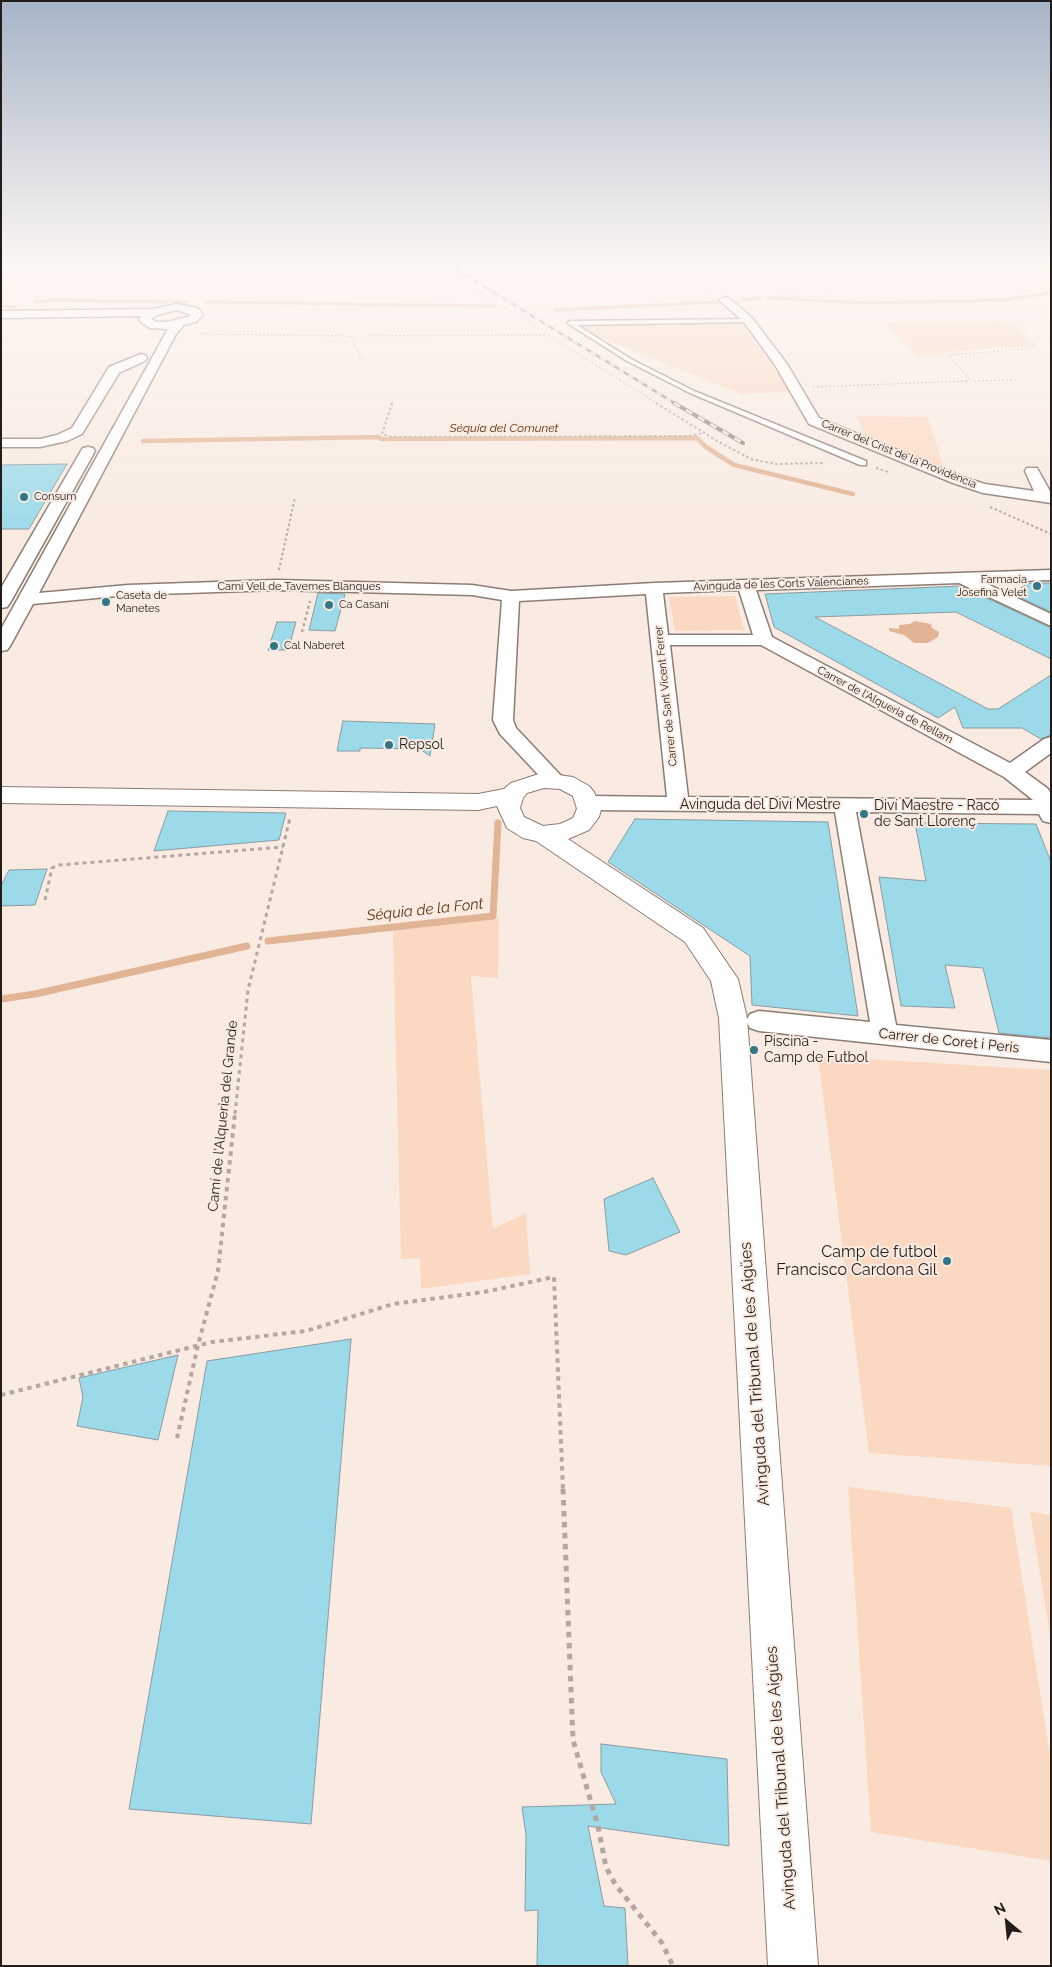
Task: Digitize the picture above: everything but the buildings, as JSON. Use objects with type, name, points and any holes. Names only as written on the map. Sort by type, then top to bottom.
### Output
[{"type":"street","points":[[127,383],[145,352]]},
{"type":"street","points":[[1,646],[163,352]]},
{"type":"street","name":"Carrer del Crist de la Providència","points":[[773,352],[782,364],[814,421],[958,480],[983,488],[1047,497]]},
{"type":"street","points":[[1,443],[40,443],[62,438],[77,430],[114,370],[141,358]]},
{"type":"street","points":[[1,603],[93,442]]},
{"type":"street","points":[[1032,470],[1047,497]]},
{"type":"street","name":"Avinguda de les Corts Valencianes","points":[[511,596],[654,588],[1051,575]]},
{"type":"street","points":[[962,578],[1051,621]]},
{"type":"street","name":"Camí Vell de Tavernes Blanques","points":[[27,599],[128,590],[276,585],[472,590],[511,596]]},
{"type":"street","points":[[660,640],[764,640],[746,585]]},
{"type":"street","name":"Carrer de Sant Vicent Ferrer","points":[[654,588],[678,804]]},
{"type":"street","points":[[511,596],[503,720],[506,730],[556,780]]},
{"type":"street","name":"Carrer de l'Alqueria de Rellam","points":[[764,640],[1010,772],[1040,793],[1050,810]]},
{"type":"street","points":[[1010,772],[1051,743]]},
{"type":"street","points":[[542,780],[565,782],[581,791],[589,803],[587,816],[574,842],[522,828],[511,805],[519,788],[542,780]]},
{"type":"street","points":[[2,795],[294,798],[478,802],[511,805]]},
{"type":"street","name":"Avinguda del Diví Mestre","points":[[589,803],[844,805],[1050,810]]},
{"type":"street","points":[[844,805],[885,1034]]},
{"type":"street","name":"Avinguda del Tribunal de les Aigües","points":[[574,842],[694,935],[724,979],[733,1018],[793,1966]]},
{"type":"street","name":"Carrer de Coret i Peris","points":[[759,1021],[1051,1051]]},
{"type":"lane","points":[[616,352],[692,392],[863,463]]},
{"type":"path","points":[[358,352],[362,360]]},
{"type":"path","points":[[965,381],[969,379],[949,355],[984,352]]},
{"type":"path","points":[[795,387],[1015,380]]},
{"type":"path","points":[[393,401],[382,434],[392,438],[689,436],[703,433]]},
{"type":"path","points":[[276,585],[295,497]]},
{"type":"path","points":[[302,632],[312,596],[311,586]]},
{"type":"path","name":"Camí de l'Alqueria del Grande","points":[[177,1438],[198,1345],[218,1271],[248,990],[294,798]]},
{"type":"path","points":[[45,900],[52,868],[59,865],[283,847]]},
{"type":"path","points":[[1,1395],[212,1342],[306,1331],[393,1304],[484,1292],[554,1277],[573,1740],[598,1826],[606,1867],[615,1884],[662,1943],[673,1966]]},
{"type":"shaded area","points":[[636,352],[762,352],[791,392],[742,394]]},
{"type":"shaded area","points":[[912,352],[947,352],[944,352],[945,355],[917,357]]},
{"type":"shaded area","points":[[857,416],[928,417],[943,466],[865,436]]},
{"type":"shaded area","points":[[735,596],[744,630],[675,631],[669,597]]},
{"type":"shaded area","points":[[915,621],[931,624],[932,628],[939,632],[938,637],[928,643],[914,643],[904,635],[889,631],[889,628],[899,629],[899,625],[910,624]]},
{"type":"shaded area","points":[[499,918],[498,978],[471,976],[493,1229],[526,1213],[530,1274],[421,1289],[420,1258],[401,1259],[393,930]]},
{"type":"shaded area","name":"Camp de futbol Francisco Cardona Gil","points":[[818,1056],[1051,1070],[1051,1466],[869,1453]]},
{"type":"shaded area","points":[[848,1487],[1011,1508],[1051,1762],[1051,1861],[871,1832]]},
{"type":"shaded area","points":[[1030,1512],[1051,1515],[1051,1642]]},
{"type":"waterway","name":"Séquia del Comunet","points":[[143,441],[379,437],[381,439],[697,438],[706,447],[734,465],[853,494]]},
{"type":"waterway","name":"Séquia de la Font","points":[[268,941],[493,916],[498,823]]},
{"type":"waterway","name":"Séquia de la Font","points":[[1,999],[35,994],[247,946]]},
{"type":"railway","points":[[591,352],[676,404]]},
{"type":"railway","points":[[674,403],[743,443]]},
{"type":"place","name":"Consum","points":[[24,497]]},
{"type":"place","name":"Farmacia Josefina Velet","points":[[1037,586]]},
{"type":"place","name":"Caseta de Manetes","points":[[106,602]]},
{"type":"place","name":"Ca Casaní","points":[[329,605]]},
{"type":"place","name":"Cal Naberet","points":[[274,646]]},
{"type":"place","name":"Repsol","points":[[389,745]]},
{"type":"place","name":"Diví Maestre - Racó de Sant Llorenç","points":[[864,814]]},
{"type":"place","name":"Piscina - Camp de Futbol","points":[[754,1050]]},
{"type":"place","name":"Camp de futbol Francisco Cardona Gil","points":[[947,1261]]}]
